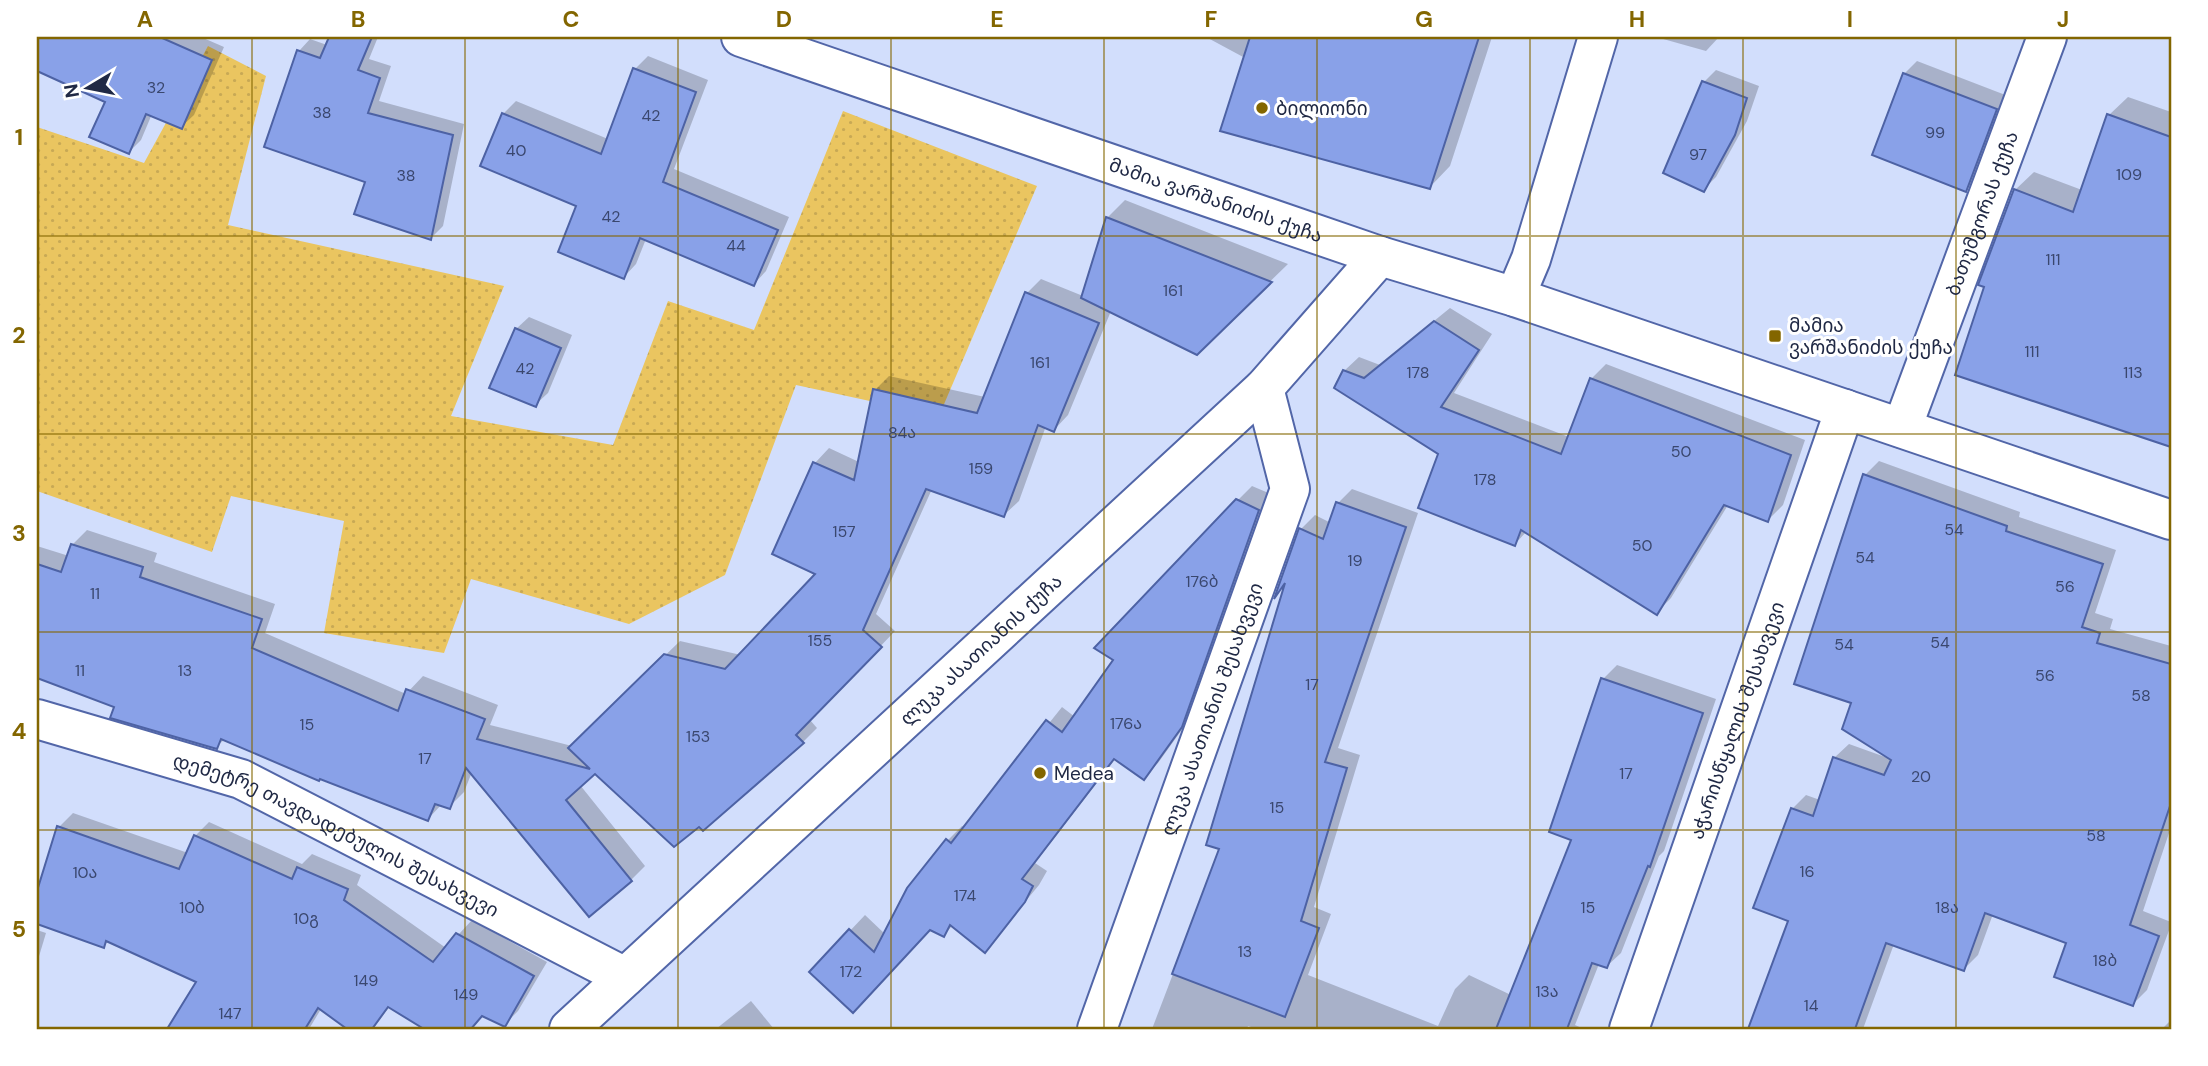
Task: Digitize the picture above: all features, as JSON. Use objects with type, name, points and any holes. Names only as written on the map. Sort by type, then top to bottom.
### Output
[{"type":"street","name":"მამია ვარშანიძის ქუჩა","points":[[741,37],[1380,256],[1515,297],[2171,520]]},
{"type":"street","points":[[1515,297],[1531,260],[1598,37]]},
{"type":"street","name":"ბათუმგორას ქუჩა","points":[[1902,428],[2047,37]]},
{"type":"street","name":"ლუკა ასათიანის ქუჩა","points":[[569,1029],[1264,388],[1380,256]]},
{"type":"street","name":"ლუკა ასათიანის შესახვევი","points":[[1097,1029],[1290,489],[1264,388]]},
{"type":"street","name":"აჭარისწყალის შესახვევი","points":[[1629,1029],[1845,409]]},
{"type":"street","name":"დემეტრე თავდადებულის შესახვევი","points":[[37,719],[241,779],[625,977]]},
{"type":"shaded area","points":[[208,46],[266,76],[228,225],[504,286],[451,416],[613,445],[668,301],[754,330],[843,111],[1037,186],[939,416],[796,385],[725,575],[629,624],[471,579],[444,653],[324,633],[344,521],[231,496],[212,552],[37,491],[37,127],[144,163]]},
{"type":"building","points":[[37,37],[160,37],[212,60],[182,129],[146,114],[129,154],[89,137],[105,102],[37,71]]},
{"type":"building","points":[[329,37],[372,37],[358,70],[380,78],[368,113],[453,135],[431,240],[354,214],[365,182],[264,147],[297,50],[320,58]]},
{"type":"building","points":[[1250,37],[1479,37],[1430,189],[1220,131]]},
{"type":"building","points":[[633,68],[696,92],[663,182],[778,230],[754,286],[640,238],[624,279],[558,252],[576,206],[480,166],[502,113],[601,154]]},
{"type":"building","points":[[1903,73],[1997,109],[1966,192],[1872,155]]},
{"type":"building","points":[[1702,81],[1747,98],[1735,135],[1704,192],[1663,173]]},
{"type":"building","points":[[2107,114],[2171,137],[2171,447],[1955,375],[1984,287],[1978,285],[2014,189],[2073,212]]},
{"type":"building","points":[[1106,217],[1272,282],[1197,355],[1081,298]]},
{"type":"building","points":[[1025,292],[1099,323],[1054,432],[1038,425],[1004,517],[926,489],[863,630],[882,647],[796,735],[804,743],[703,831],[699,827],[674,847],[595,774],[566,800],[632,881],[589,917],[466,768],[450,809],[435,804],[428,821],[320,779],[319,781],[221,739],[217,749],[110,718],[114,707],[37,678],[37,564],[61,572],[71,544],[143,567],[140,577],[262,619],[252,648],[398,711],[406,689],[485,719],[477,739],[590,769],[568,748],[664,654],[725,669],[815,574],[772,554],[813,462],[854,480],[873,389],[977,413]]},
{"type":"building","points":[[1434,321],[1479,350],[1441,407],[1561,454],[1590,378],[1791,455],[1768,522],[1724,505],[1657,615],[1521,530],[1515,546],[1418,508],[1438,454],[1334,388],[1343,370],[1364,378]]},
{"type":"building","points":[[515,328],[561,348],[536,407],[489,388]]},
{"type":"building","points":[[1863,474],[2007,526],[2006,531],[2103,564],[2082,627],[2100,633],[2097,643],[2171,664],[2171,803],[2130,925],[2159,936],[2133,1006],[2054,977],[2066,943],[1985,913],[1964,971],[1886,943],[1855,1029],[1748,1029],[1788,921],[1753,908],[1791,808],[1813,816],[1833,757],[1884,775],[1891,760],[1842,729],[1851,703],[1794,684]]},
{"type":"building","points":[[1236,499],[1259,510],[1182,727],[1144,780],[1114,759],[1022,879],[1033,886],[1025,902],[985,953],[950,925],[944,937],[930,930],[853,1013],[809,972],[849,929],[874,952],[907,888],[946,839],[951,843],[1046,720],[1062,732],[1113,660],[1094,648]]},
{"type":"building","points":[[1336,502],[1406,527],[1325,762],[1347,768],[1301,921],[1319,928],[1285,1017],[1172,974],[1219,849],[1206,845],[1285,583],[1274,599],[1299,528],[1323,539]]},
{"type":"building","points":[[1601,678],[1703,713],[1650,867],[1648,866],[1607,968],[1592,963],[1567,1029],[1496,1029],[1571,840],[1549,832]]},
{"type":"building","points":[[57,826],[179,869],[194,835],[292,879],[297,867],[348,889],[344,900],[433,962],[456,933],[534,976],[505,1027],[482,1016],[471,1029],[424,1029],[388,1007],[372,1029],[347,1029],[318,1008],[305,1029],[167,1029],[196,982],[106,941],[104,948],[37,924],[37,891]]},
{"type":"place","name":"ბილიონი","points":[[1262,108]]},
{"type":"place","name":"მამია ვარშანიძის ქუჩა","points":[[1775,336]]},
{"type":"place","name":"Medea","points":[[1040,773]]}]
